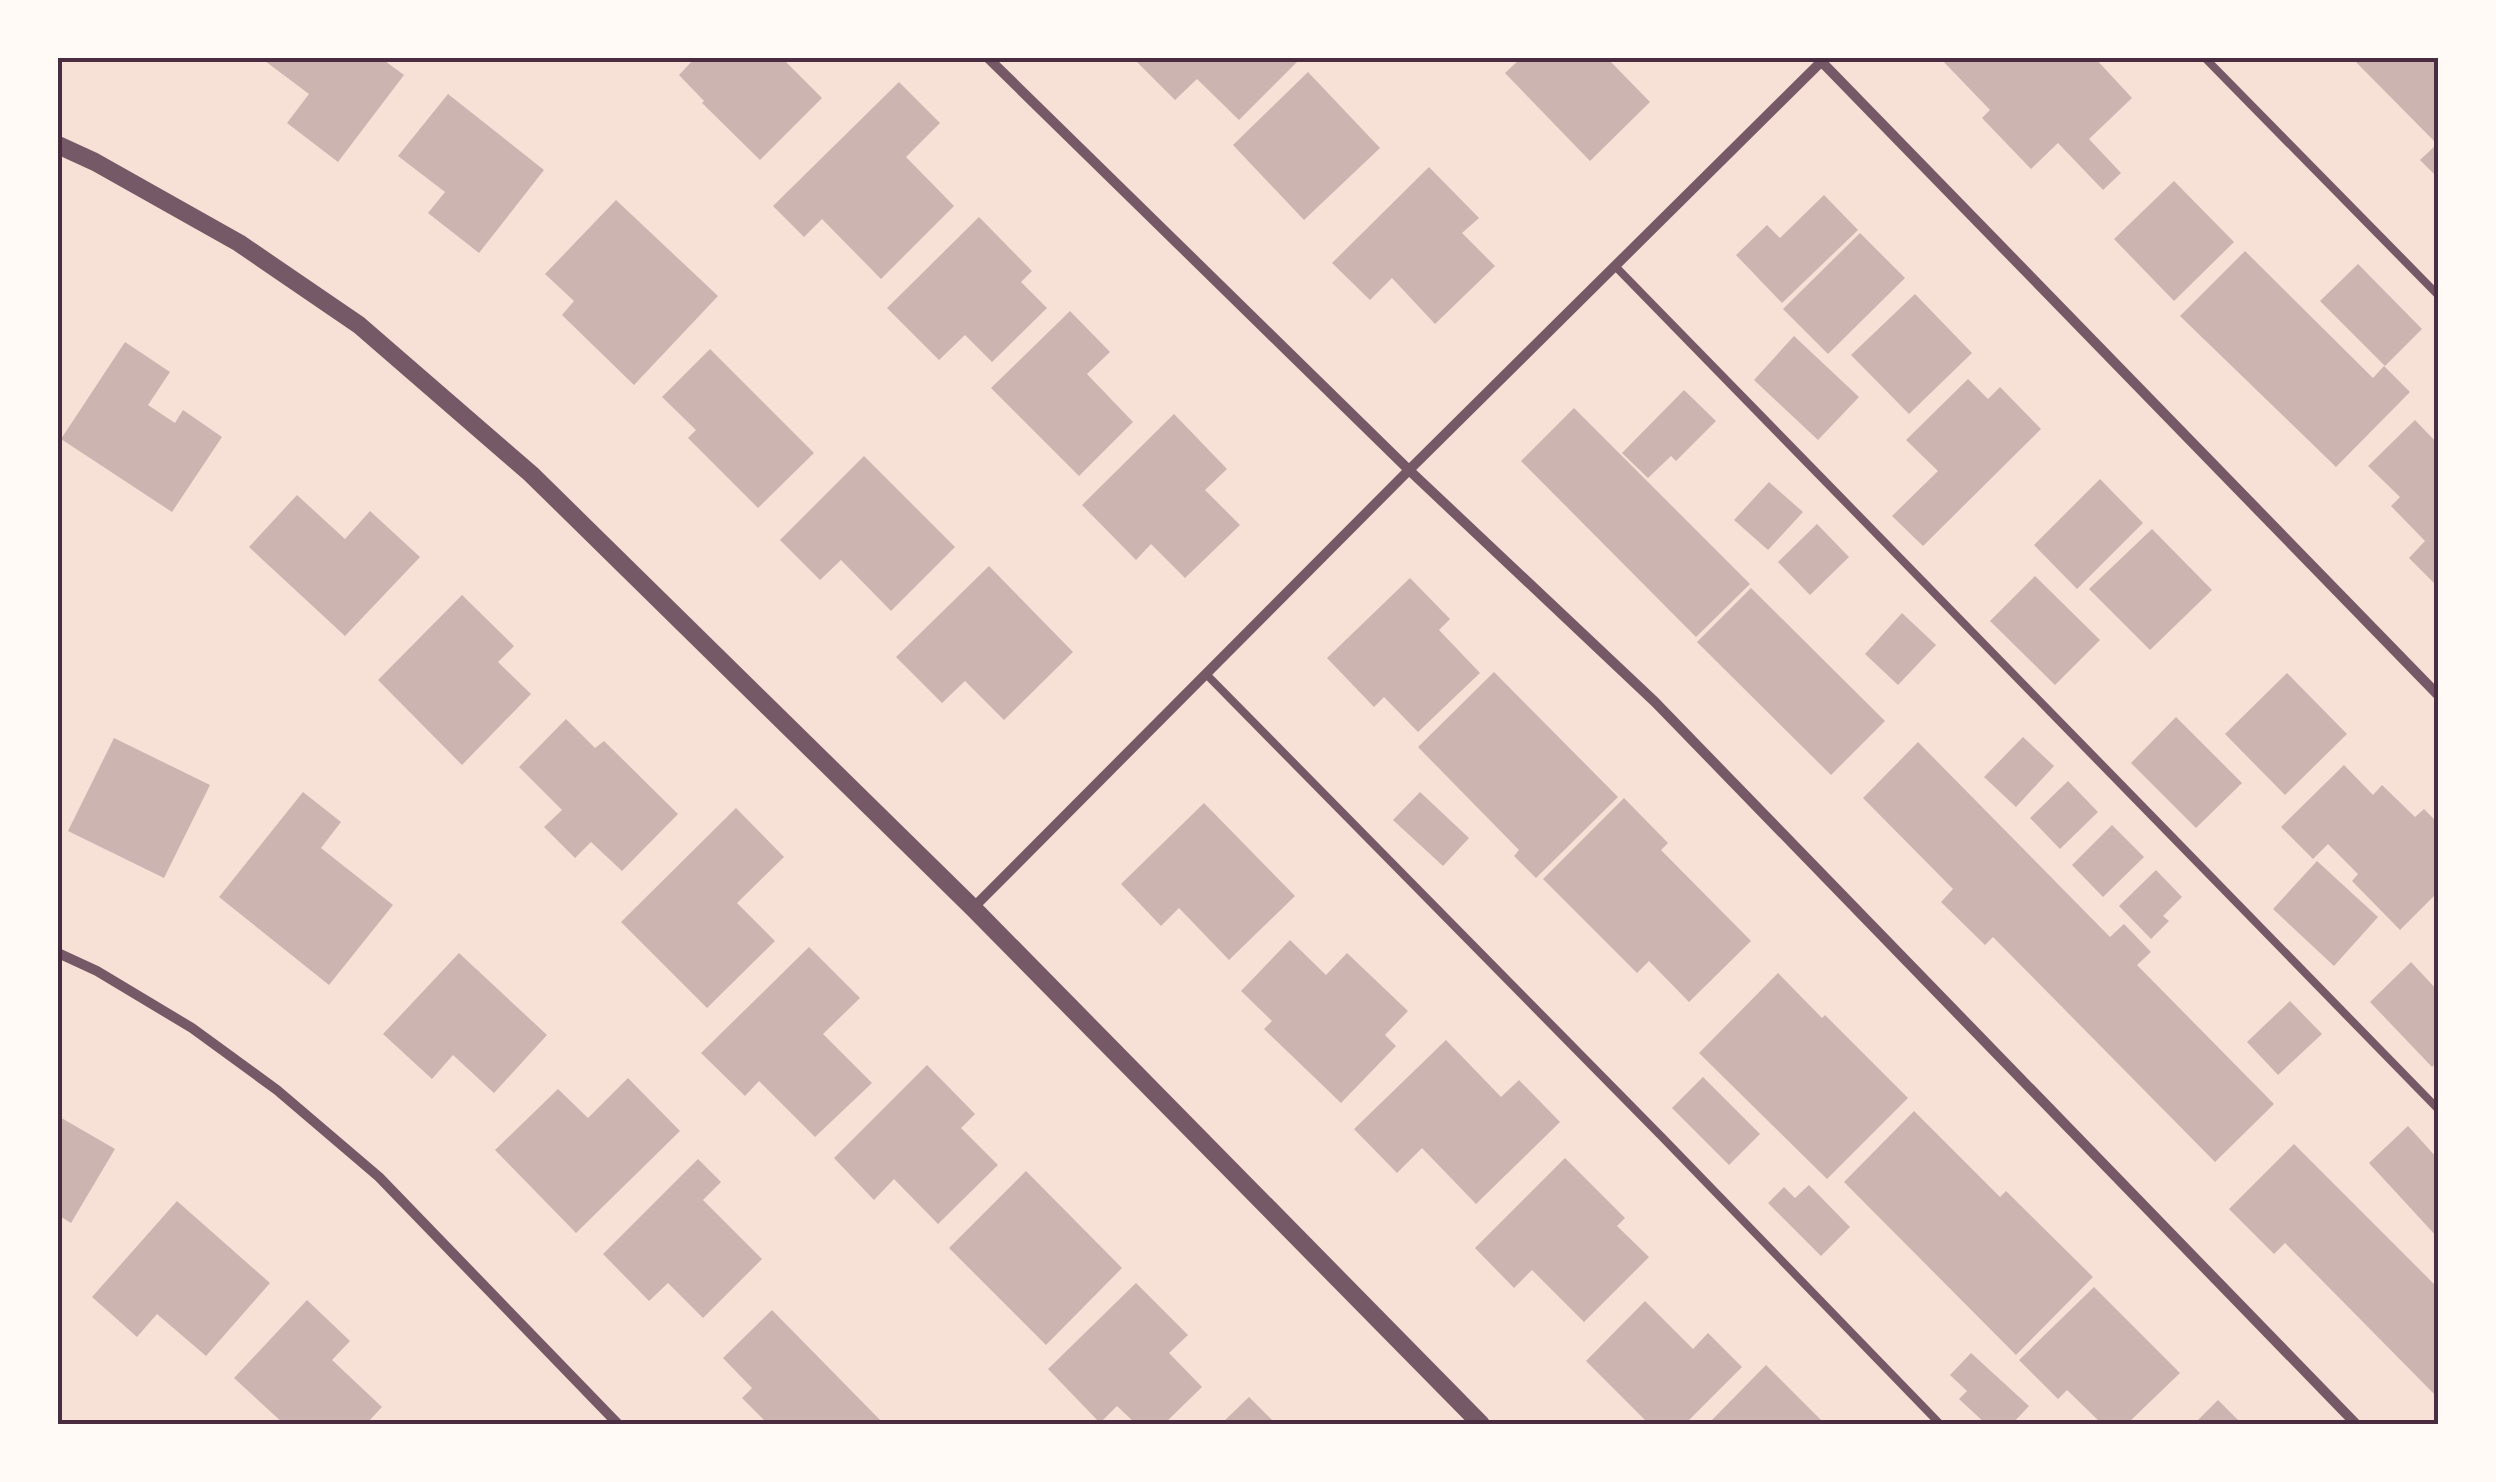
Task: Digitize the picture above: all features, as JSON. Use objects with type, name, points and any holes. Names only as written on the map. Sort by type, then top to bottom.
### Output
[{"type":"street","points":[[988,58],[1409,470],[1655,702],[2356,1424]]},
{"type":"street","points":[[974,908],[1821,59],[2438,696]]},
{"type":"street","points":[[58,145],[239,243],[358,325],[531,474],[974,908],[1481,1424]]},
{"type":"street","points":[[58,953],[192,1028],[276,1090],[380,1178],[618,1424]]},
{"type":"lane","points":[[2205,58],[2438,295]]},
{"type":"lane","points":[[1614,266],[2438,1109]]},
{"type":"lane","points":[[1206,674],[1940,1424]]},
{"type":"building","points":[[261,58],[381,58],[404,75],[338,162],[287,123],[309,94]]},
{"type":"building","points":[[695,58],[782,58],[822,98],[760,160],[679,75]]},
{"type":"building","points":[[1133,58],[1299,60],[1239,120],[1197,79],[1175,100]]},
{"type":"building","points":[[1521,58],[1607,58],[1650,102],[1590,161],[1505,73]]},
{"type":"building","points":[[1940,58],[2095,58],[2132,98],[2089,139],[2121,173],[2103,190],[2058,143],[2031,169],[1982,118],[1990,110]]},
{"type":"building","points":[[2352,58],[2438,58],[2438,178],[2420,160],[2437,144]]},
{"type":"building","points":[[1308,72],[1380,148],[1304,220],[1233,145]]},
{"type":"building","points":[[899,82],[940,123],[906,157],[954,206],[881,279],[822,219],[804,237],[773,206]]},
{"type":"building","points":[[448,94],[544,170],[479,253],[428,213],[445,192],[398,156]]},
{"type":"building","points":[[1429,167],[1479,218],[1462,233],[1495,266],[1435,324],[1392,278],[1370,300],[1332,263]]},
{"type":"building","points":[[2174,181],[2234,242],[2174,301],[2114,239]]},
{"type":"building","points":[[1824,195],[1858,230],[1782,303],[1736,255],[1767,225],[1780,238]]},
{"type":"building","points":[[616,200],[718,296],[634,385],[562,315],[574,301],[545,274]]},
{"type":"building","points":[[979,217],[1032,271],[1021,282],[1047,308],[992,362],[965,335],[939,360],[887,308]]},
{"type":"building","points":[[1860,233],[1905,278],[1828,354],[1783,309]]},
{"type":"building","points":[[2245,251],[2373,378],[2384,366],[2410,392],[2336,467],[2180,316]]},
{"type":"building","points":[[2358,264],[2422,329],[2385,366],[2320,301]]},
{"type":"building","points":[[1915,294],[1972,353],[1909,414],[1851,355]]},
{"type":"building","points":[[1070,311],[1110,352],[1087,374],[1133,422],[1079,476],[991,388]]},
{"type":"building","points":[[1794,336],[1859,397],[1818,440],[1754,380]]},
{"type":"building","points":[[125,342],[170,372],[148,405],[175,423],[183,410],[222,437],[172,512],[61,439]]},
{"type":"building","points":[[710,349],[814,453],[758,508],[688,438],[696,430],[662,397]]},
{"type":"building","points":[[1968,379],[1988,399],[2000,387],[2041,429],[1923,546],[1892,516],[1938,471],[1906,440]]},
{"type":"building","points":[[1684,390],[1716,421],[1676,461],[1671,456],[1648,478],[1622,453]]},
{"type":"building","points":[[1574,408],[1750,584],[1696,637],[1521,461]]},
{"type":"building","points":[[1174,414],[1227,469],[1205,490],[1240,525],[1185,578],[1151,544],[1136,560],[1082,505]]},
{"type":"building","points":[[2415,420],[2438,444],[2438,587],[2409,558],[2425,541],[2391,506],[2400,497],[2368,466]]},
{"type":"building","points":[[864,456],[955,547],[891,611],[841,560],[820,580],[780,540]]},
{"type":"building","points":[[2100,479],[2143,523],[2077,589],[2034,545]]},
{"type":"building","points":[[1769,482],[1803,512],[1768,550],[1734,520]]},
{"type":"building","points":[[297,495],[345,539],[370,511],[420,557],[345,636],[249,547]]},
{"type":"building","points":[[1817,524],[1849,557],[1810,595],[1778,562]]},
{"type":"building","points":[[2152,529],[2212,590],[2150,650],[2089,589]]},
{"type":"building","points":[[989,566],[1073,652],[1004,720],[965,681],[942,703],[896,657]]},
{"type":"building","points":[[2035,576],[2100,640],[2055,685],[1990,621]]},
{"type":"building","points":[[1410,578],[1450,619],[1439,630],[1480,673],[1418,732],[1384,697],[1374,707],[1327,658]]},
{"type":"building","points":[[1751,588],[1885,721],[1831,775],[1697,642]]},
{"type":"building","points":[[462,595],[514,646],[498,662],[531,694],[462,765],[378,680]]},
{"type":"building","points":[[1902,613],[1936,645],[1898,685],[1865,654]]},
{"type":"building","points":[[1494,672],[1618,797],[1536,878],[1514,856],[1519,850],[1418,747]]},
{"type":"building","points":[[2287,673],[2347,734],[2285,795],[2225,734]]},
{"type":"building","points":[[2176,717],[2242,783],[2196,828],[2131,763]]},
{"type":"building","points":[[566,719],[595,748],[604,741],[678,814],[622,871],[591,842],[575,858],[544,827],[562,810],[519,767]]},
{"type":"building","points":[[2023,737],[2054,766],[2016,807],[1984,777]]},
{"type":"building","points":[[114,738],[210,785],[164,878],[68,831]]},
{"type":"building","points":[[1918,742],[2110,937],[2124,924],[2151,952],[2137,965],[2274,1104],[2215,1162],[1993,937],[1985,945],[1941,902],[1953,889],[1863,798]]},
{"type":"building","points":[[2344,765],[2373,795],[2382,785],[2415,817],[2424,809],[2438,823],[2438,892],[2400,930],[2352,881],[2358,874],[2328,844],[2313,859],[2281,827]]},
{"type":"building","points":[[2068,781],[2098,812],[2060,849],[2030,818]]},
{"type":"building","points":[[303,792],[341,822],[321,848],[393,905],[329,985],[219,897]]},
{"type":"building","points":[[1420,792],[1469,838],[1443,866],[1393,820]]},
{"type":"building","points":[[1624,798],[1668,843],[1661,850],[1751,941],[1689,1002],[1649,961],[1637,973],[1543,879]]},
{"type":"building","points":[[1204,803],[1295,896],[1229,960],[1179,908],[1161,926],[1121,884]]},
{"type":"building","points":[[736,808],[784,857],[737,903],[775,941],[707,1008],[621,922]]},
{"type":"building","points":[[2112,825],[2144,857],[2103,897],[2072,865]]},
{"type":"building","points":[[2317,861],[2378,917],[2334,966],[2273,909]]},
{"type":"building","points":[[2156,870],[2182,897],[2163,916],[2169,921],[2151,939],[2119,906]]},
{"type":"building","points":[[1290,940],[1326,975],[1347,953],[1408,1011],[1385,1035],[1396,1046],[1341,1103],[1264,1029],[1272,1021],[1241,991]]},
{"type":"building","points":[[809,947],[860,998],[823,1034],[872,1083],[815,1137],[759,1081],[745,1096],[701,1053]]},
{"type":"building","points":[[459,953],[547,1035],[494,1093],[453,1055],[432,1079],[383,1034]]},
{"type":"building","points":[[2411,962],[2438,991],[2438,1061],[2432,1067],[2370,1002]]},
{"type":"building","points":[[1778,973],[1908,1098],[1827,1179],[1699,1053]]},
{"type":"building","points":[[2290,1001],[2322,1034],[2278,1075],[2247,1042]]},
{"type":"building","points":[[1446,1040],[1501,1097],[1519,1080],[1560,1122],[1476,1204],[1422,1148],[1397,1173],[1354,1129]]},
{"type":"building","points":[[927,1065],[975,1114],[961,1128],[998,1165],[938,1224],[894,1179],[874,1200],[834,1158]]},
{"type":"building","points":[[1703,1077],[1760,1134],[1729,1165],[1672,1108]]},
{"type":"building","points":[[628,1078],[680,1131],[576,1233],[495,1150],[558,1089],[588,1118]]},
{"type":"building","points":[[1914,1111],[2000,1197],[2006,1191],[2093,1277],[2016,1355],[1844,1182]]},
{"type":"building","points":[[58,1116],[115,1149],[71,1223],[58,1215]]},
{"type":"building","points":[[2408,1126],[2438,1159],[2438,1238],[2369,1163]]},
{"type":"building","points":[[2294,1144],[2438,1288],[2438,1398],[2285,1243],[2274,1254],[2229,1209]]},
{"type":"building","points":[[1565,1158],[1625,1218],[1617,1226],[1649,1257],[1584,1322],[1532,1270],[1514,1288],[1475,1248]]},
{"type":"building","points":[[698,1159],[721,1182],[703,1200],[762,1259],[703,1318],[668,1283],[649,1301],[603,1254]]},
{"type":"building","points":[[1026,1171],[1122,1268],[1046,1345],[949,1248]]},
{"type":"building","points":[[1809,1185],[1850,1227],[1821,1256],[1768,1203],[1784,1187],[1795,1198]]},
{"type":"building","points":[[177,1201],[270,1283],[206,1356],[157,1314],[137,1337],[92,1297]]},
{"type":"building","points":[[1136,1283],[1188,1335],[1169,1353],[1202,1387],[1164,1424],[1136,1424],[1117,1406],[1100,1423],[1048,1369]]},
{"type":"building","points":[[2094,1287],[2180,1373],[2127,1424],[2102,1424],[2067,1390],[2058,1399],[2019,1360]]},
{"type":"building","points":[[307,1300],[350,1341],[332,1360],[382,1407],[366,1424],[284,1424],[234,1378]]},
{"type":"building","points":[[1645,1301],[1693,1349],[1708,1333],[1742,1367],[1685,1424],[1649,1424],[1586,1361]]},
{"type":"building","points":[[772,1310],[884,1424],[768,1424],[742,1398],[752,1388],[723,1358]]},
{"type":"building","points":[[1971,1353],[2029,1406],[2012,1424],[1986,1424],[1959,1399],[1967,1391],[1950,1375]]},
{"type":"building","points":[[1766,1365],[1825,1424],[1708,1424]]},
{"type":"building","points":[[1249,1397],[1276,1424],[1221,1424]]},
{"type":"building","points":[[2218,1400],[2242,1424],[2194,1424]]}]
